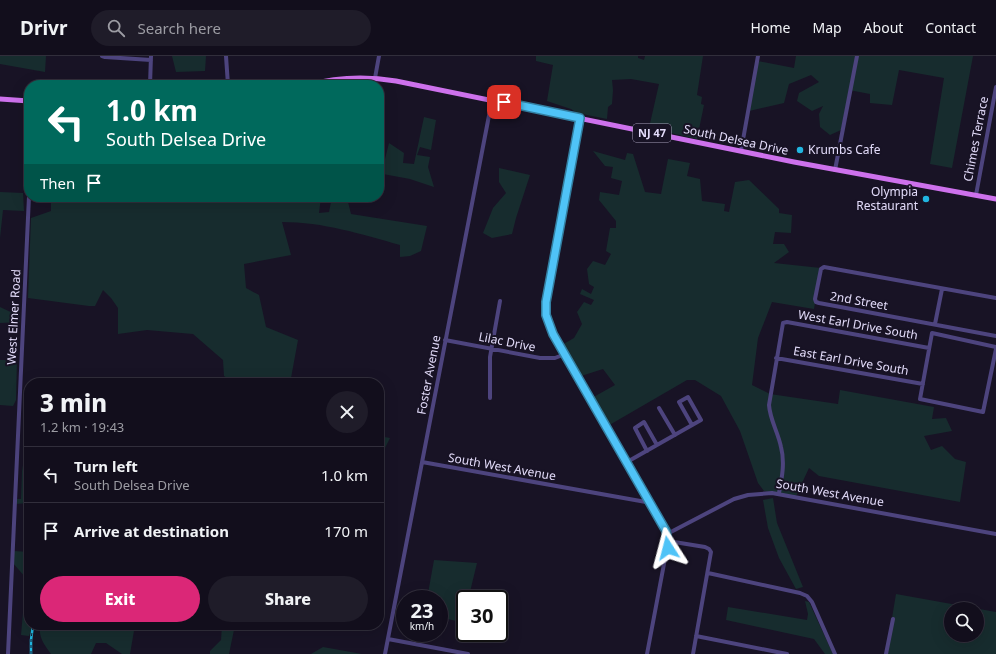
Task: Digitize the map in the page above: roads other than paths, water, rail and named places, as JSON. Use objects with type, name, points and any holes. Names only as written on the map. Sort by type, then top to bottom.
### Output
[{"type":"main road","name":"South Delsea Drive","points":[[333,80],[375,78],[411,84],[835,170],[996,199]]},
{"type":"main road","points":[[0,99],[24,101]]},
{"type":"street","points":[[102,56],[151,58],[150,80]]},
{"type":"street","points":[[226,56],[228,80]]},
{"type":"street","points":[[375,78],[379,56]]},
{"type":"street","points":[[741,151],[758,56]]},
{"type":"street","points":[[835,170],[857,56]]},
{"type":"street","name":"Chimes Terrace","points":[[976,195],[996,87]]},
{"type":"street","name":"Foster Avenue","points":[[385,654],[492,100]]},
{"type":"street","points":[[580,118],[546,307],[547,322],[667,534],[668,548],[647,654]]},
{"type":"street","name":"West Elmer Road","points":[[8,654],[29,202]]},
{"type":"street","name":"2nd Street","points":[[996,298],[824,267],[820,269],[815,300],[819,304],[996,336]]},
{"type":"street","points":[[936,324],[942,289]]},
{"type":"street","points":[[490,398],[491,349],[500,301]]},
{"type":"street","name":"West Earl Drive South","points":[[776,358],[783,323],[787,322],[929,348]]},
{"type":"street","points":[[932,333],[996,348],[983,412],[920,399],[932,333]]},
{"type":"street","name":"Lilac Drive","points":[[445,340],[548,359],[565,354]]},
{"type":"street","points":[[776,358],[769,405],[783,456],[779,493]]},
{"type":"street","name":"East Earl Drive South","points":[[776,358],[923,384]]},
{"type":"street","points":[[990,379],[996,380]]},
{"type":"street","points":[[627,462],[701,420],[688,397],[679,402],[692,425]]},
{"type":"street","points":[[660,408],[675,435]]},
{"type":"street","points":[[647,451],[635,428],[644,422],[657,445]]},
{"type":"street","name":"South West Avenue","points":[[422,462],[598,495],[650,502]]},
{"type":"street","name":"South West Avenue","points":[[667,534],[734,499],[748,495],[779,493],[996,534]]},
{"type":"street","points":[[668,541],[709,549],[712,553],[693,654]]},
{"type":"street","points":[[708,573],[800,593],[807,596],[812,602],[835,654]]},
{"type":"street","points":[[886,654],[893,619]]},
{"type":"street","points":[[696,636],[763,652],[787,654]]},
{"type":"street","points":[[388,639],[468,654]]},
{"type":"railway","points":[[31,654],[32,630]]},
{"type":"place","name":"Krumbs Cafe","points":[[800,150]]},
{"type":"place","name":"Olympia Restaurant","points":[[926,199]]}]
